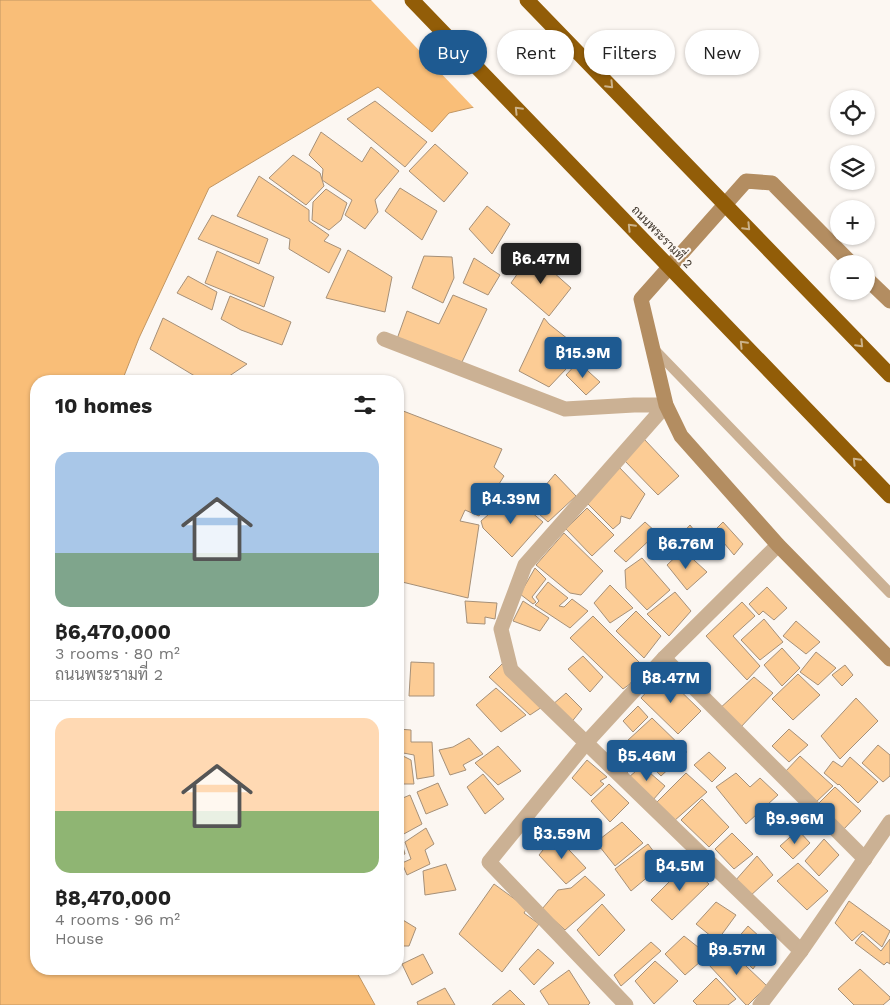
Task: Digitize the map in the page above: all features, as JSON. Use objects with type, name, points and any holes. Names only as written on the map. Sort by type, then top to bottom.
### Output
[{"type":"highway","name":"ถนนพระรามที่ 2","points":[[412,0],[890,496]]},
{"type":"highway","points":[[527,0],[890,375]]},
{"type":"street","points":[[843,255],[772,183],[746,181],[641,299],[666,405],[681,436],[778,545],[890,659]]},
{"type":"street","points":[[875,287],[890,302]]},
{"type":"street","points":[[384,339],[565,409],[666,405]]},
{"type":"street","points":[[666,405],[525,565],[501,629],[510,670],[801,951]]},
{"type":"street","points":[[626,1005],[489,862],[586,743],[664,658],[778,545]]},
{"type":"street","points":[[664,658],[865,859]]},
{"type":"street","points":[[760,1005],[801,951],[890,822]]},
{"type":"lane","points":[[654,349],[890,592]]},
{"type":"shaded area","points":[[0,0],[546,0],[526,30],[497,30],[497,73],[474,107],[449,113],[432,132],[378,87],[209,188],[139,338],[124,375],[30,375],[30,975],[358,975],[375,1005],[0,1005]]},
{"type":"pier","points":[[371,0],[548,0],[528,30],[497,30],[498,75],[475,109],[443,75],[487,75],[487,30],[419,30],[419,50]]},
{"type":"building","points":[[375,101],[427,142],[405,167],[347,119]]},
{"type":"building","points":[[321,132],[362,162],[371,147],[399,171],[375,200],[378,212],[365,229],[345,215],[352,200],[322,180],[323,169],[309,155]]},
{"type":"building","points":[[435,144],[468,173],[444,202],[409,171]]},
{"type":"building","points":[[293,155],[320,173],[324,186],[306,205],[269,178]]},
{"type":"building","points":[[259,176],[309,210],[309,221],[329,235],[324,241],[341,249],[329,273],[289,249],[290,239],[237,216]]},
{"type":"building","points":[[400,188],[437,211],[422,240],[385,211]]},
{"type":"building","points":[[326,189],[347,203],[341,220],[329,230],[312,220],[313,202]]},
{"type":"building","points":[[487,206],[510,224],[492,254],[469,229]]},
{"type":"building","points":[[212,215],[268,239],[259,264],[198,239]]},
{"type":"building","points":[[348,250],[392,277],[385,312],[326,298]]},
{"type":"building","points":[[217,251],[274,277],[264,307],[205,283]]},
{"type":"building","points":[[534,255],[571,288],[549,316],[511,283],[527,260]]},
{"type":"building","points":[[424,256],[452,257],[454,278],[443,303],[412,288]]},
{"type":"building","points":[[474,258],[500,275],[488,295],[463,283]]},
{"type":"building","points":[[188,276],[217,292],[212,310],[177,293]]},
{"type":"building","points":[[453,295],[487,309],[462,362],[397,339],[407,311],[439,324]]},
{"type":"building","points":[[230,296],[291,322],[282,345],[241,330],[221,319]]},
{"type":"building","points":[[163,318],[247,364],[231,375],[193,375],[150,349]]},
{"type":"building","points":[[544,318],[583,351],[549,387],[519,371]]},
{"type":"building","points":[[578,362],[600,382],[586,395],[566,375]]},
{"type":"building","points":[[404,411],[502,449],[494,467],[504,476],[479,516],[465,510],[460,521],[479,525],[468,598],[404,582]]},
{"type":"building","points":[[644,439],[679,476],[658,495],[623,459]]},
{"type":"building","points":[[618,466],[645,494],[630,519],[621,516],[620,523],[613,529],[585,501]]},
{"type":"building","points":[[555,474],[576,496],[548,522],[529,505]]},
{"type":"building","points":[[511,495],[543,522],[512,557],[483,528],[481,521]]},
{"type":"building","points":[[587,508],[614,535],[592,556],[566,529]]},
{"type":"building","points":[[645,522],[657,533],[626,562],[614,551]]},
{"type":"building","points":[[723,522],[743,544],[734,555],[714,531]]},
{"type":"building","points":[[690,525],[705,544],[696,556],[677,539]]},
{"type":"building","points":[[564,533],[603,571],[581,595],[570,593],[536,565]]},
{"type":"building","points":[[683,550],[707,572],[687,590],[667,565]]},
{"type":"building","points":[[642,558],[670,590],[647,610],[626,588],[625,570]]},
{"type":"building","points":[[535,568],[546,579],[532,597],[536,602],[533,604],[520,594]]},
{"type":"building","points":[[548,582],[568,598],[559,606],[564,607],[572,599],[588,611],[570,628],[535,605],[539,601],[536,597]]},
{"type":"building","points":[[610,585],[633,608],[610,623],[594,603]]},
{"type":"building","points":[[767,587],[787,608],[774,620],[763,611],[759,615],[749,604]]},
{"type":"building","points":[[675,592],[691,611],[669,636],[647,614]]},
{"type":"building","points":[[465,601],[497,603],[495,619],[485,617],[485,624],[467,623]]},
{"type":"building","points":[[523,601],[549,618],[540,631],[513,621]]},
{"type":"building","points":[[742,602],[755,616],[733,636],[760,666],[747,680],[706,636]]},
{"type":"building","points":[[636,611],[661,636],[644,658],[616,631]]},
{"type":"building","points":[[593,616],[642,665],[630,684],[623,689],[570,638]]},
{"type":"building","points":[[764,619],[783,642],[760,660],[741,640]]},
{"type":"building","points":[[796,621],[820,642],[806,654],[783,636]]},
{"type":"building","points":[[782,648],[800,668],[782,686],[764,665]]},
{"type":"building","points":[[816,652],[836,668],[818,685],[800,672]]},
{"type":"building","points":[[583,656],[603,677],[590,692],[568,669]]},
{"type":"building","points":[[411,662],[434,663],[434,696],[409,696]]},
{"type":"building","points":[[503,663],[542,707],[530,715],[489,677]]},
{"type":"building","points":[[845,665],[853,675],[842,686],[832,675]]},
{"type":"building","points":[[663,674],[701,711],[678,734],[641,698]]},
{"type":"building","points":[[798,674],[820,695],[793,720],[772,699]]},
{"type":"building","points":[[754,677],[773,693],[739,729],[718,710]]},
{"type":"building","points":[[496,688],[526,715],[501,732],[476,705]]},
{"type":"building","points":[[566,693],[582,709],[570,724],[552,705]]},
{"type":"building","points":[[856,698],[878,721],[840,759],[821,736]]},
{"type":"building","points":[[638,706],[648,717],[633,732],[623,721]]},
{"type":"building","points":[[652,718],[687,752],[661,776],[627,741]]},
{"type":"building","points":[[404,729],[411,730],[411,742],[432,742],[434,776],[417,779],[414,755],[404,753]]},
{"type":"building","points":[[789,729],[808,745],[789,762],[772,746]]},
{"type":"building","points":[[469,738],[483,754],[463,765],[466,770],[450,775],[439,750],[453,747]]},
{"type":"building","points":[[620,741],[639,761],[626,774],[606,756]]},
{"type":"building","points":[[878,745],[890,755],[890,776],[883,782],[862,763]]},
{"type":"building","points":[[498,746],[521,771],[498,785],[475,763]]},
{"type":"building","points":[[709,752],[726,768],[712,782],[694,765]]},
{"type":"building","points":[[404,756],[411,760],[414,784],[404,784]]},
{"type":"building","points":[[800,756],[833,786],[815,803],[785,772]]},
{"type":"building","points":[[850,757],[878,782],[858,803],[839,784],[824,773],[833,761],[842,767]]},
{"type":"building","points":[[587,760],[607,777],[600,781],[604,784],[591,796],[572,778]]},
{"type":"building","points":[[642,766],[665,786],[653,800],[629,777]]},
{"type":"building","points":[[686,773],[707,792],[674,821],[655,804]]},
{"type":"building","points":[[736,773],[750,787],[760,778],[778,795],[746,824],[716,787]]},
{"type":"building","points":[[483,774],[504,799],[485,814],[467,787]]},
{"type":"building","points":[[438,783],[448,805],[426,814],[417,792]]},
{"type":"building","points":[[609,784],[629,803],[610,822],[591,801]]},
{"type":"building","points":[[835,787],[861,811],[843,830],[818,804]]},
{"type":"building","points":[[410,795],[422,824],[404,834],[404,798]]},
{"type":"building","points":[[702,799],[729,827],[709,847],[681,820]]},
{"type":"building","points":[[622,822],[643,843],[615,866],[596,842]]},
{"type":"building","points":[[426,828],[434,844],[425,850],[430,864],[407,875],[404,862],[411,859],[405,842]]},
{"type":"building","points":[[798,830],[810,843],[793,859],[780,846]]},
{"type":"building","points":[[732,833],[753,854],[734,869],[715,849]]},
{"type":"building","points":[[555,835],[586,868],[566,884],[539,855]]},
{"type":"building","points":[[824,839],[839,855],[819,876],[805,861]]},
{"type":"building","points":[[648,844],[663,864],[631,891],[615,869]]},
{"type":"building","points":[[757,856],[773,875],[749,897],[735,881]]},
{"type":"building","points":[[798,863],[828,891],[807,910],[777,881]]},
{"type":"building","points":[[446,864],[456,890],[425,895],[423,871]]},
{"type":"building","points":[[687,864],[709,884],[672,920],[651,900]]},
{"type":"building","points":[[585,876],[605,895],[565,930],[542,909],[558,890],[571,888]]},
{"type":"building","points":[[494,884],[527,908],[524,913],[539,924],[502,972],[459,934]]},
{"type":"building","points":[[849,901],[890,931],[882,947],[863,931],[852,941],[835,923]]},
{"type":"building","points":[[716,902],[736,915],[717,941],[696,924]]},
{"type":"building","points":[[602,904],[625,930],[599,956],[577,930]]},
{"type":"building","points":[[404,921],[416,928],[409,946],[404,946]]},
{"type":"building","points":[[748,926],[774,950],[764,965],[758,962],[753,969],[731,946]]},
{"type":"building","points":[[862,934],[881,951],[890,939],[890,964],[887,962],[884,965],[855,943]]},
{"type":"building","points":[[684,936],[708,955],[685,975],[665,954]]},
{"type":"building","points":[[651,942],[661,951],[621,986],[614,975]]},
{"type":"building","points":[[726,947],[767,986],[748,1005],[708,964]]},
{"type":"building","points":[[538,949],[554,963],[534,985],[519,969]]},
{"type":"building","points":[[423,954],[433,973],[412,985],[404,968],[404,963]]},
{"type":"building","points":[[655,961],[678,981],[654,1004],[635,981]]},
{"type":"building","points":[[860,969],[890,997],[883,1005],[854,1005],[838,989]]},
{"type":"building","points":[[569,970],[590,1003],[588,1005],[549,1005],[540,991]]},
{"type":"building","points":[[716,978],[736,999],[728,1005],[697,1005],[693,1001]]},
{"type":"building","points":[[445,988],[455,1005],[418,1005],[417,1002]]},
{"type":"building","points":[[510,990],[525,1005],[492,1005]]}]
